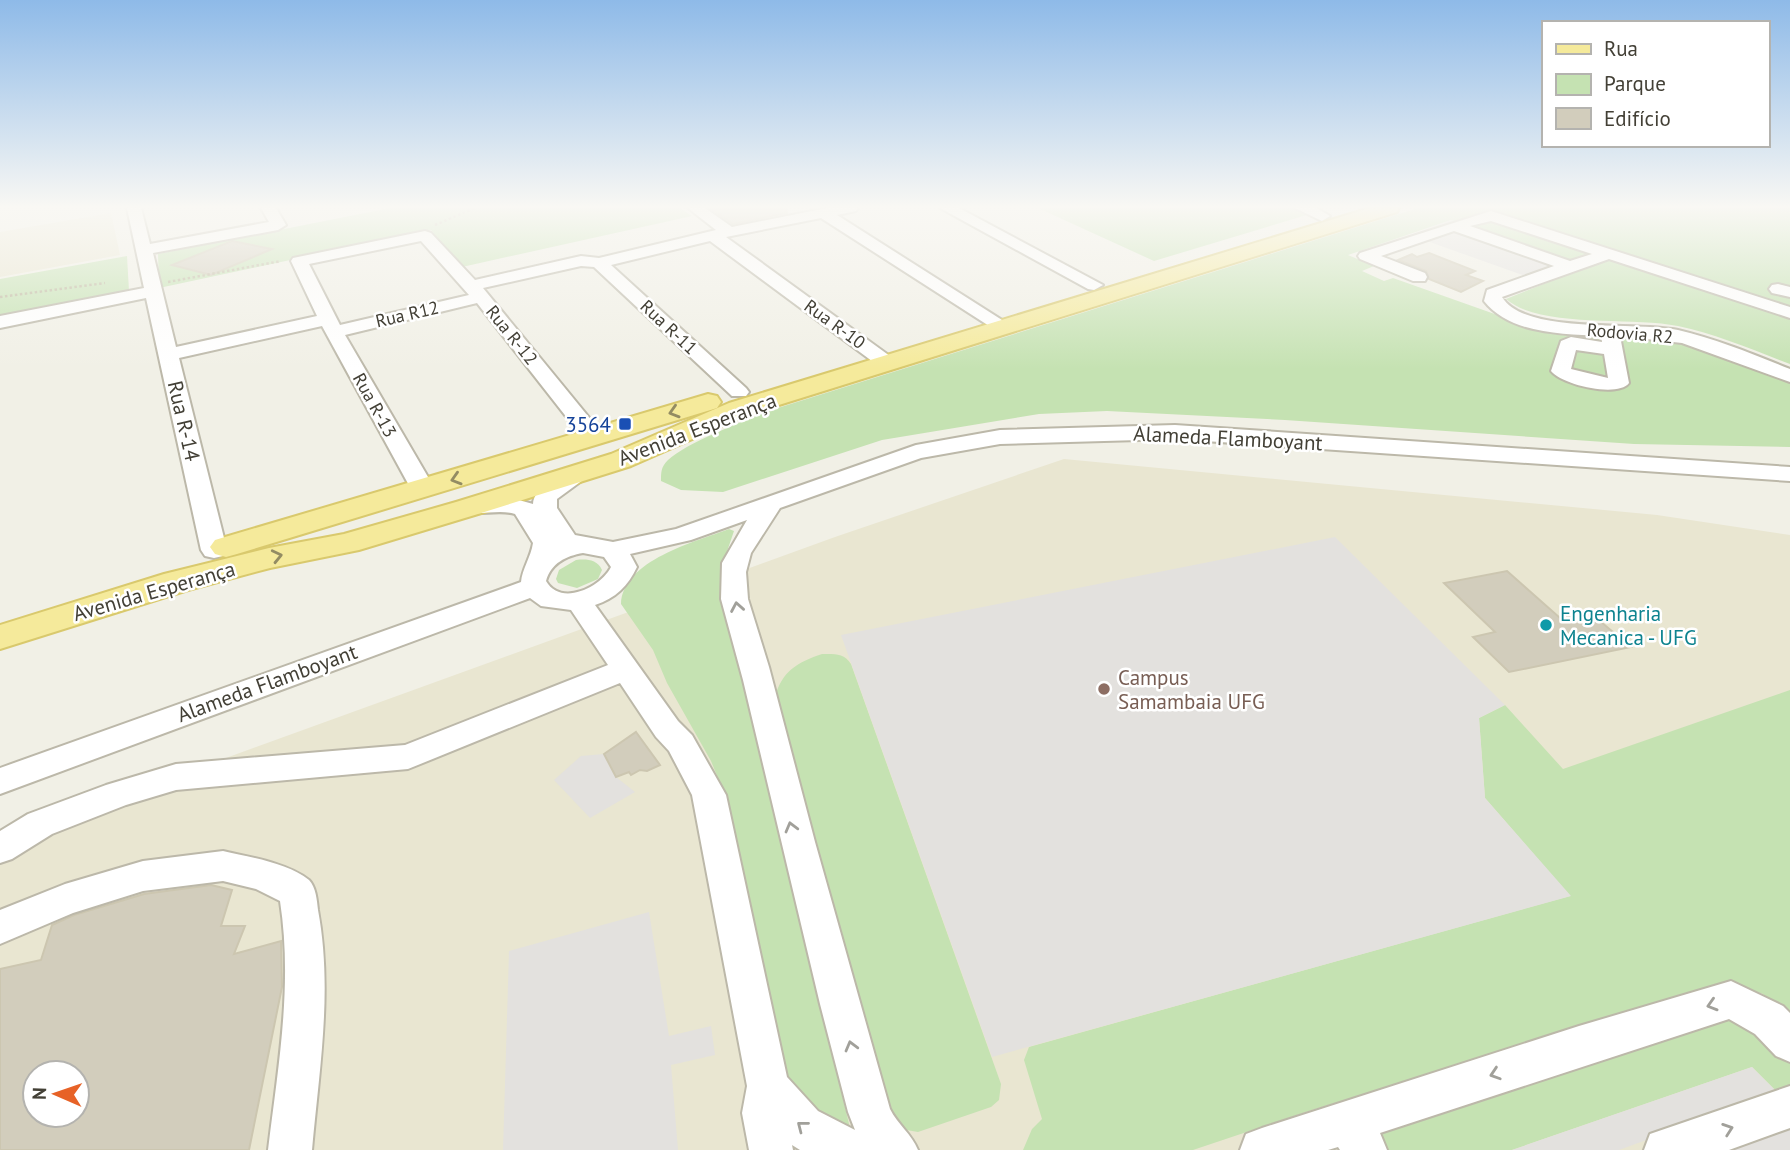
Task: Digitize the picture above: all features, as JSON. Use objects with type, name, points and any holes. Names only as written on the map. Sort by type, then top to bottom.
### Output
[{"type":"main road","name":"Avenida Esperança","points":[[996,322],[1164,262]]},
{"type":"main road","name":"Avenida Esperança","points":[[0,616],[739,392],[880,357],[1205,262]]},
{"type":"main road","name":"Avenida Esperança","points":[[0,637],[176,582],[290,553],[348,543],[621,460],[738,409],[880,357]]},
{"type":"main road","points":[[598,436],[625,434],[632,439],[632,446],[621,460]]},
{"type":"main road","points":[[348,543],[338,531],[347,521],[423,489]]},
{"type":"street","points":[[146,262],[149,274]]},
{"type":"street","points":[[0,322],[181,262]]},
{"type":"street","name":"Rua R-13","points":[[299,262],[331,326],[423,489]]},
{"type":"street","name":"Rua R-12","points":[[452,262],[598,436]]},
{"type":"street","points":[[476,291],[579,262]]},
{"type":"street","points":[[587,262],[605,262]]},
{"type":"street","name":"Rua R-10","points":[[757,262],[880,357]]},
{"type":"street","points":[[900,262],[996,322]]},
{"type":"street","points":[[1049,262],[1094,285]]},
{"type":"street","points":[[1380,262],[1419,277]]},
{"type":"street","points":[[1559,262],[1570,266]]},
{"type":"street","points":[[1508,311],[1493,301],[1493,294],[1584,262]]},
{"type":"street","points":[[1633,262],[1790,313]]},
{"type":"street","name":"Rua R-11","points":[[599,263],[739,392]]},
{"type":"street","name":"Rua R-14","points":[[149,274],[214,550]]},
{"type":"street","name":"Rua R12","points":[[331,326],[476,291]]},
{"type":"street","name":"Rodovia R2","points":[[1508,311],[1532,323],[1611,339],[1649,331],[1706,341],[1790,376]]},
{"type":"street","name":"Rodovia R2","points":[[1508,311],[1567,321],[1650,323],[1790,367]]},
{"type":"street","points":[[168,355],[331,326]]},
{"type":"street","name":"Alameda Flamboyant","points":[[736,532],[772,503],[916,452],[1000,437],[1175,432],[1790,474]]},
{"type":"street","points":[[580,472],[545,497],[545,508],[566,540],[583,545]]},
{"type":"street","points":[[467,508],[508,504],[524,509],[545,543],[539,574],[549,598],[578,600],[609,590],[622,575],[681,535]]},
{"type":"street","points":[[612,550],[681,535],[736,532],[733,579],[738,616],[756,668],[790,822],[869,1112],[876,1129],[889,1146],[896,1150]]},
{"type":"street","points":[[539,574],[561,550],[596,545],[612,550],[622,559],[622,575]]},
{"type":"street","name":"Alameda Flamboyant","points":[[0,781],[539,574]]},
{"type":"street","points":[[578,600],[667,729],[681,743],[709,794],[768,1087],[764,1113],[771,1150]]},
{"type":"street","points":[[0,849],[40,824],[118,794],[176,777],[408,757],[625,669]]},
{"type":"street","points":[[0,926],[65,900],[143,876],[223,866],[263,875],[297,892],[305,931],[307,982],[290,1150]]},
{"type":"street","points":[[1262,1150],[1356,1136],[1578,1046],[1731,1000],[1769,1020],[1790,1042]]},
{"type":"street","points":[[768,1087],[796,1123],[831,1144],[849,1150]]},
{"type":"street","points":[[1666,1150],[1790,1107]]},
{"type":"path","points":[[149,274],[271,262]]},
{"type":"path","points":[[0,297],[105,283]]},
{"type":"shaded area","points":[[0,262],[84,262],[0,277]]},
{"type":"shaded area","points":[[1485,262],[1572,262],[1587,267],[1545,283]]},
{"type":"shaded area","name":"Campus Samambaia UFG","points":[[1064,459],[1657,515],[1790,535],[1790,1150],[0,1150],[0,840],[835,537]]},
{"type":"shaded area","points":[[1335,537],[1505,705],[1479,718],[1485,798],[1571,896],[992,1057],[841,635]]},
{"type":"shaded area","points":[[604,754],[616,777],[635,792],[590,818],[554,780],[581,756]]},
{"type":"shaded area","points":[[649,912],[669,1036],[711,1026],[715,1055],[671,1065],[678,1150],[503,1150],[509,951]]},
{"type":"shaded area","points":[[1752,1067],[1777,1092],[1619,1150],[1512,1150]]},
{"type":"shaded area","points":[[1790,1126],[1790,1150],[1723,1150]]},
{"type":"green space","points":[[96,262],[127,262],[129,291],[0,316],[0,279]]},
{"type":"green space","points":[[158,262],[282,262],[159,288]]},
{"type":"green space","points":[[458,262],[486,262],[462,267]]},
{"type":"green space","points":[[1246,262],[1364,262],[1374,266],[1362,271],[1384,281],[1393,278],[1520,323],[1668,337],[1790,381],[1790,447],[1634,444],[1285,420],[1107,411],[1039,414],[882,440],[723,492],[681,490],[661,481],[664,465],[676,454],[765,412]]},
{"type":"green space","points":[[1571,262],[1790,262],[1790,364],[1692,329],[1658,323],[1563,318],[1521,308],[1506,299],[1586,267]]},
{"type":"green space","points":[[729,529],[734,531],[720,572],[723,598],[850,1128],[787,1095],[739,854],[722,788],[711,761],[667,683],[653,650],[621,604],[625,589],[647,564],[680,547]]},
{"type":"green space","points":[[576,560],[597,564],[602,570],[598,579],[577,588],[558,583],[556,579],[559,570]]},
{"type":"green space","points":[[822,654],[842,656],[851,664],[1001,1084],[999,1100],[991,1107],[918,1132],[901,1129],[894,1121],[775,697],[782,680],[792,669]]},
{"type":"green space","points":[[1790,690],[1790,1023],[1763,994],[1732,983],[1315,1109],[1193,1150],[1023,1150],[1032,1129],[1042,1119],[1024,1060],[1029,1047],[1570,896],[1485,798],[1479,718],[1505,705],[1563,769]]},
{"type":"green space","points":[[1732,1015],[1790,1054],[1790,1086],[1777,1092],[1752,1067],[1512,1150],[1384,1150],[1372,1132]]},
{"type":"building","points":[[180,262],[242,262],[211,275],[172,265]]},
{"type":"building","points":[[1402,262],[1451,262],[1475,271],[1466,275],[1483,281],[1461,292],[1429,279],[1426,271]]},
{"type":"building","name":"Engenharia Mecanica - UFG","points":[[1507,571],[1560,618],[1589,612],[1631,647],[1509,672],[1473,637],[1495,632],[1444,583]]},
{"type":"building","points":[[636,732],[660,765],[647,771],[640,770],[631,775],[629,772],[616,777],[604,754]]},
{"type":"building","points":[[211,885],[232,890],[221,926],[245,926],[234,954],[281,941],[282,987],[249,1150],[0,1150],[0,969],[41,960],[52,925],[74,915],[144,894]]},
{"type":"place","name":"3564","points":[[625,424]]},
{"type":"place","name":"Engenharia Mecanica - UFG","points":[[1546,625]]},
{"type":"place","name":"Campus Samambaia UFG","points":[[1104,689]]}]
